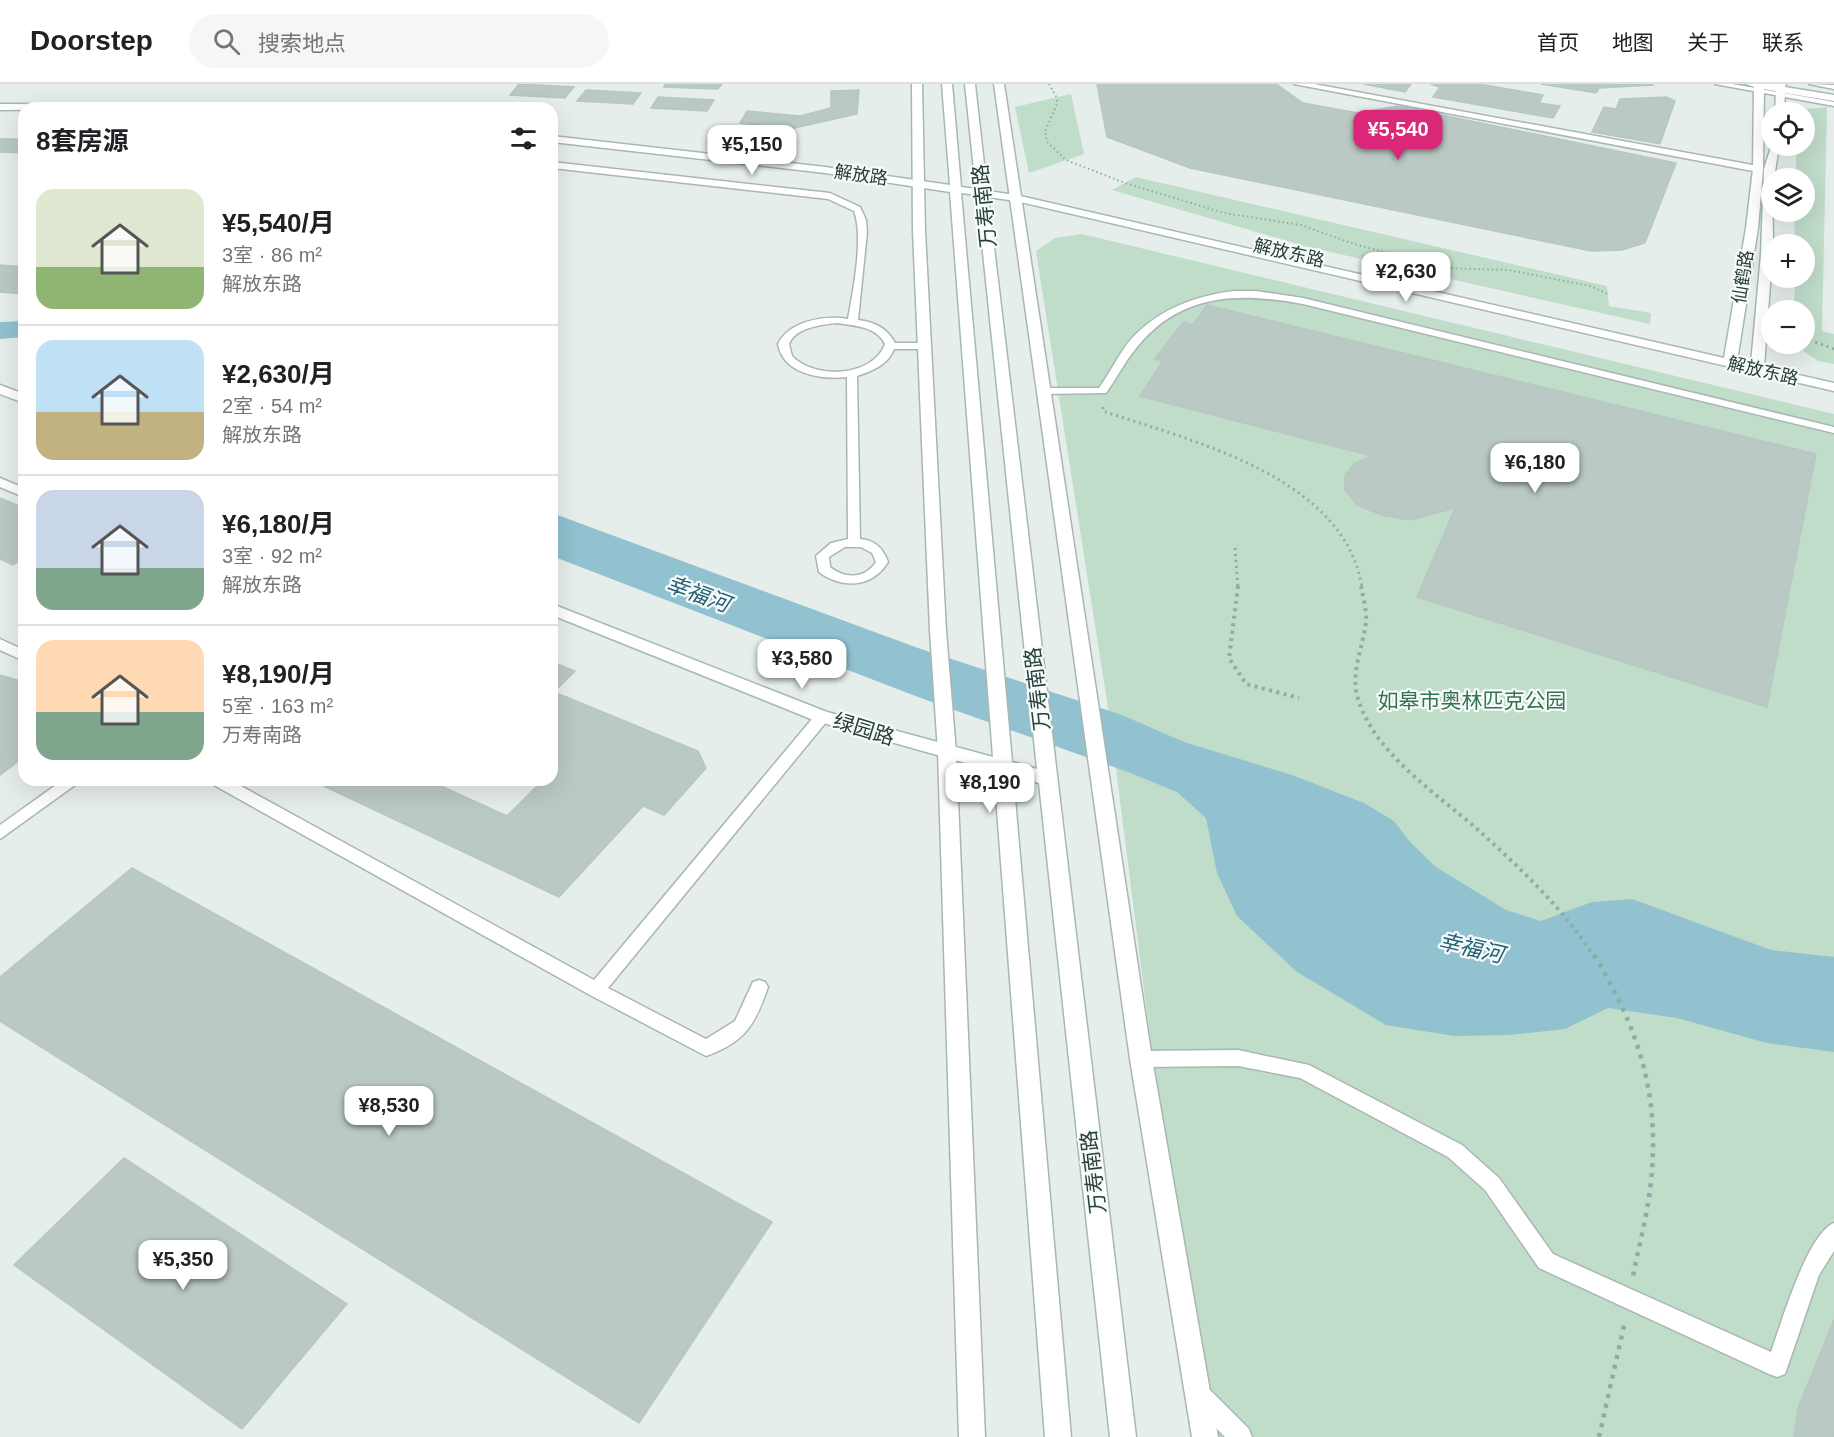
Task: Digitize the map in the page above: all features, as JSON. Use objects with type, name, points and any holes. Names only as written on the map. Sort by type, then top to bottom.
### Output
[{"type":"street","points":[[916,84],[918,231],[938,631],[947,752],[972,1437]]},
{"type":"street","name":"万寿南路","points":[[947,84],[1058,1437]]},
{"type":"street","name":"万寿南路","points":[[970,84],[1123,1437]]},
{"type":"street","points":[[999,84],[1141,1059],[1205,1437]]},
{"type":"street","points":[[1299,84],[1758,169]]},
{"type":"street","points":[[1758,86],[1834,93]]},
{"type":"street","name":"仙鹤路","points":[[1731,359],[1752,228],[1758,169],[1758,86]]},
{"type":"street","points":[[1781,88],[1834,98]]},
{"type":"street","points":[[0,107],[18,107]]},
{"type":"street","points":[[0,112],[18,112]]},
{"type":"street","name":"解放路","points":[[558,133],[955,184]]},
{"type":"street","name":"解放路","points":[[558,140],[919,178]]},
{"type":"street","name":"仙鹤路","points":[[1758,365],[1767,254],[1769,169],[1772,156]]},
{"type":"street","name":"解放东路","points":[[955,184],[1015,194],[1758,365],[1834,378]]},
{"type":"street","name":"解放东路","points":[[1758,365],[1834,387]]},
{"type":"street","points":[[0,389],[18,396]]},
{"type":"street","name":"绿园路","points":[[558,611],[822,717],[1048,779]]},
{"type":"lane","points":[[1719,84],[1758,86]]},
{"type":"lane","points":[[1813,84],[1834,87]]},
{"type":"lane","points":[[1781,88],[1834,104]]},
{"type":"lane","points":[[558,166],[831,196],[848,203],[859,212],[861,223],[859,284],[853,321]]},
{"type":"lane","points":[[1045,391],[1102,391],[1134,344],[1169,311],[1206,299],[1242,292],[1274,294],[1834,430]]},
{"type":"lane","points":[[828,321],[853,321],[880,330],[888,337],[891,346],[889,354],[881,362],[852,373],[834,374],[808,370],[789,360],[784,351],[785,342],[792,334],[804,327],[828,321]]},
{"type":"lane","points":[[891,346],[925,346]]},
{"type":"lane","points":[[852,373],[854,542]]},
{"type":"lane","points":[[0,482],[18,490]]},
{"type":"lane","points":[[0,644],[18,653]]},
{"type":"lane","points":[[596,990],[822,717]]},
{"type":"lane","points":[[0,833],[66,786]]},
{"type":"lane","points":[[229,786],[596,990],[706,1048],[737,1033],[750,1014],[759,987]]},
{"type":"lane","points":[[1141,1059],[1238,1058],[1303,1071],[1455,1151],[1492,1184],[1546,1262],[1628,1301],[1777,1366],[1811,1270],[1834,1233]]},
{"type":"lane","points":[[1198,1394],[1241,1437]]},
{"type":"path","points":[[1049,84],[1057,98],[1057,104],[1045,131],[1047,142],[1066,160],[1196,207],[1301,225],[1354,244],[1443,268],[1508,270],[1590,286],[1608,294]]},
{"type":"path","points":[[1815,342],[1834,349]]},
{"type":"path","points":[[1102,391],[1103,411],[1188,437],[1264,468],[1305,498],[1337,530],[1361,575],[1366,618],[1354,670],[1357,702],[1373,729],[1407,769],[1524,872],[1589,946],[1619,993],[1646,1060],[1653,1117],[1652,1179],[1599,1437]]},
{"type":"path","points":[[1235,548],[1238,590],[1229,658],[1246,684],[1299,698]]},
{"type":"green space","points":[[1071,94],[1084,154],[1029,173],[1015,107]]},
{"type":"green space","points":[[1827,107],[1822,331],[1834,334],[1834,364],[1818,361],[1808,354],[1815,354],[1815,300],[1794,300],[1795,288],[1815,288],[1815,234],[1795,234],[1794,222],[1815,222],[1815,168],[1796,168],[1796,156],[1815,156],[1815,108]]},
{"type":"green space","points":[[1136,177],[1607,286],[1609,306],[1651,313],[1650,324],[1308,247],[1112,190]]},
{"type":"green space","name":"如皋市奥林匹克公园","points":[[1082,234],[1834,414],[1834,1437],[1218,1437],[1152,1053],[1109,714],[1036,251],[1055,238]]},
{"type":"water","points":[[18,321],[18,338],[0,339],[0,322]]},
{"type":"water","name":"幸福河","points":[[558,515],[918,648],[1122,715],[1184,742],[1292,775],[1364,803],[1394,821],[1410,842],[1436,867],[1506,910],[1541,921],[1592,902],[1632,899],[1771,950],[1834,957],[1834,1052],[1767,1043],[1677,1018],[1608,1008],[1565,1029],[1509,1035],[1454,1036],[1386,1025],[1297,972],[1237,916],[1217,873],[1206,818],[1177,792],[1128,772],[918,697],[558,558]]},
{"type":"building","points":[[519,84],[574,87],[565,98],[510,95]]},
{"type":"building","points":[[665,84],[722,84],[718,89],[664,87]]},
{"type":"building","points":[[1097,84],[1276,84],[1303,103],[1358,113],[1398,106],[1676,163],[1645,243],[1622,250],[1591,251],[1190,168],[1107,137]]},
{"type":"building","points":[[1363,84],[1411,84],[1405,92]]},
{"type":"building","points":[[1430,84],[1479,84],[1543,95],[1539,103],[1560,106],[1553,118],[1433,97],[1440,87]]},
{"type":"building","points":[[1541,84],[1653,85],[1599,88],[1596,93]]},
{"type":"building","points":[[586,90],[641,93],[633,104],[577,101]]},
{"type":"building","points":[[859,90],[857,114],[790,129],[740,123],[747,111],[800,116],[831,108],[831,91]]},
{"type":"building","points":[[658,97],[714,100],[707,111],[651,108]]},
{"type":"building","points":[[1666,97],[1675,101],[1660,144],[1592,132],[1604,107],[1616,109],[1620,99]]},
{"type":"building","points":[[0,139],[18,139],[18,153],[0,152]]},
{"type":"building","points":[[0,265],[18,266],[18,294],[0,292]]},
{"type":"building","points":[[1207,305],[1816,454],[1767,707],[1417,597],[1455,508],[1410,520],[1382,515],[1357,505],[1345,490],[1345,475],[1355,463],[1372,456],[1140,396],[1163,361],[1155,359],[1183,322],[1193,325]]},
{"type":"building","points":[[0,498],[18,506],[18,562],[13,565],[0,559]]},
{"type":"building","points":[[558,664],[575,671],[558,688]]},
{"type":"building","points":[[0,675],[18,680],[18,762],[0,775]]},
{"type":"building","points":[[558,694],[698,751],[706,768],[664,815],[643,806],[559,897],[324,786],[441,786],[507,816],[537,786],[558,786]]},
{"type":"building","points":[[132,868],[772,1222],[639,1423],[0,1021],[0,977]]},
{"type":"building","points":[[124,1158],[347,1304],[242,1429],[14,1265]]},
{"type":"building","points":[[1834,1320],[1834,1437],[1794,1437],[1798,1408]]}]
